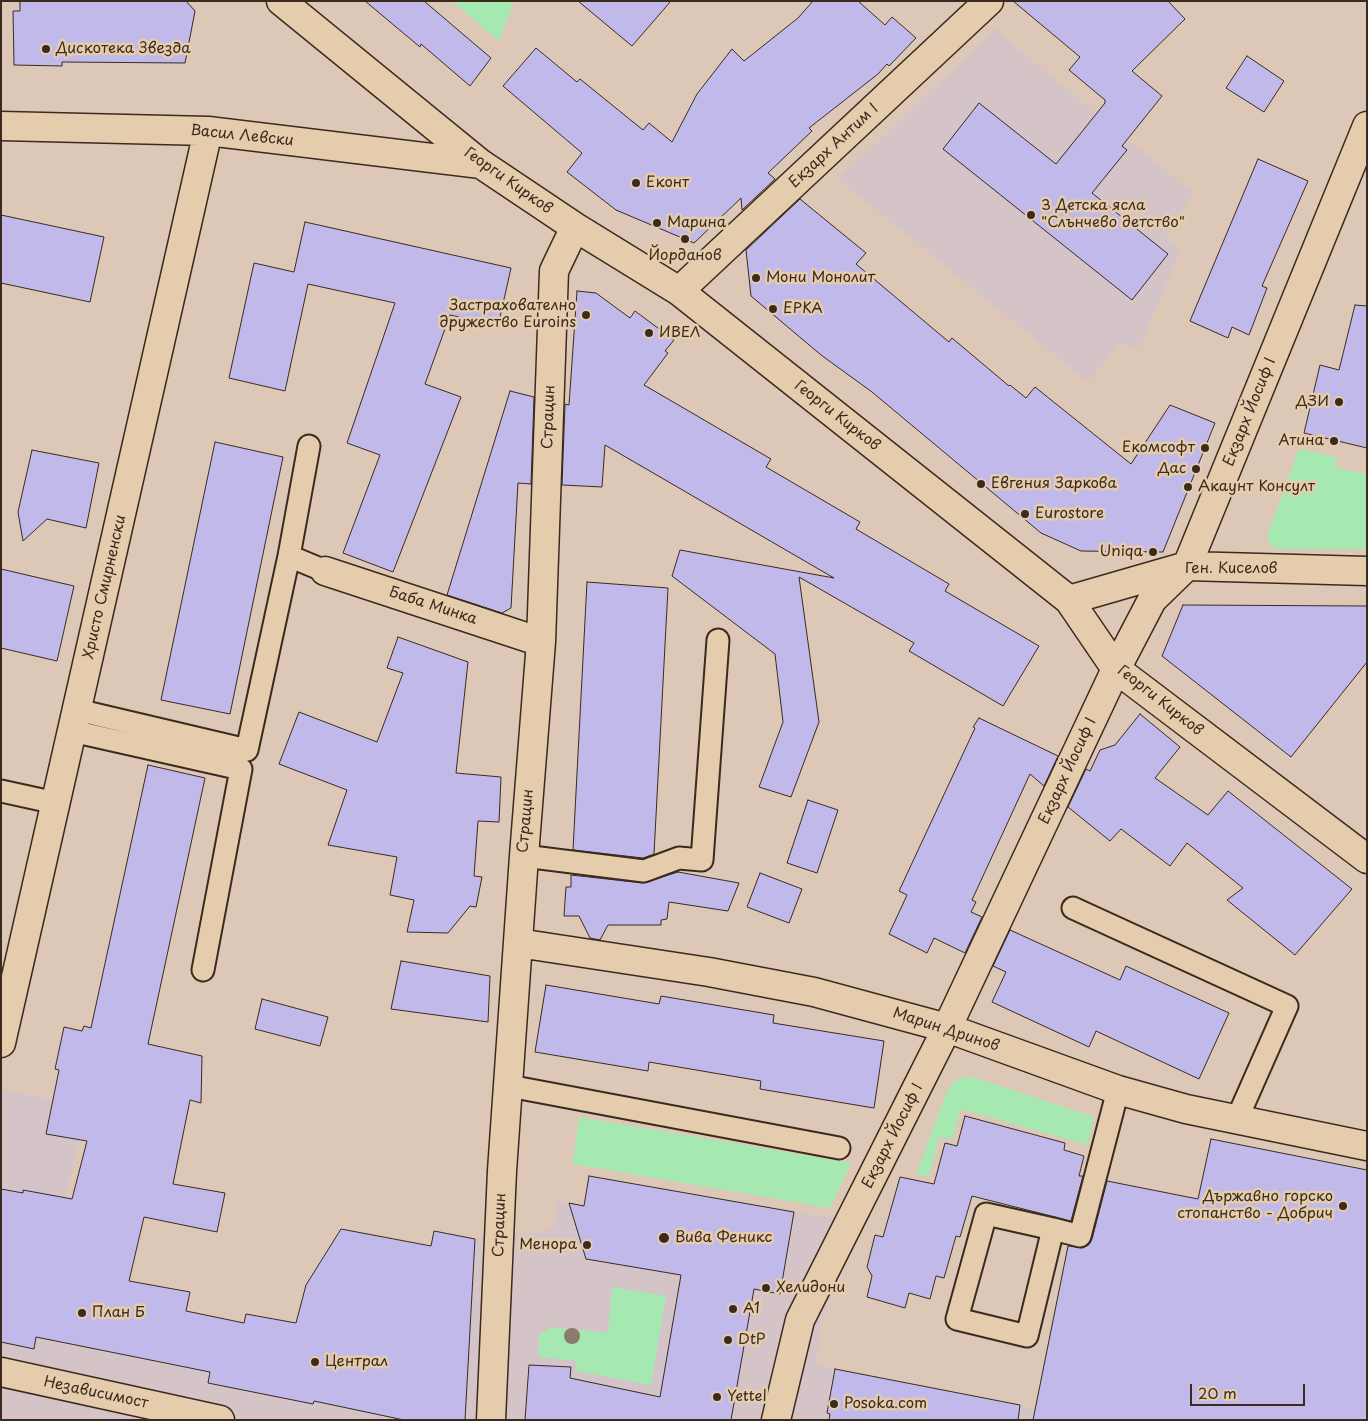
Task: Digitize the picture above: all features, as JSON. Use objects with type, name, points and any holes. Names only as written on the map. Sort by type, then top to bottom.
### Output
[{"type":"street","name":"Екзарх Антим I","points":[[679,291],[989,1]]},
{"type":"street","name":"Георги Кирков","points":[[288,3],[481,164],[575,227],[679,291],[1069,600],[1116,669],[1367,858]]},
{"type":"street","name":"Васил Левски","points":[[1,126],[208,131],[481,164]]},
{"type":"street","name":"Екзарх Йосиф I","points":[[776,1420],[800,1320],[947,1028],[1116,669],[1152,600],[1187,566],[1367,126]]},
{"type":"street","name":"Христо Смирненски","points":[[1,1043],[208,131]]},
{"type":"street","name":"Страцин","points":[[491,1420],[502,1171],[541,642],[554,271],[575,227]]},
{"type":"street","name":"Ген. Киселов","points":[[1069,600],[1187,566],[1367,571]]},
{"type":"street","name":"Баба Минка","points":[[325,570],[541,642]]},
{"type":"street","name":"Марин Дринов","points":[[518,943],[709,972],[814,992],[947,1028],[1118,1090],[1186,1109],[1367,1146]]},
{"type":"street","name":"Независимост","points":[[1,1372],[220,1420]]},
{"type":"lane","points":[[74,721],[247,750],[289,556],[309,446]]},
{"type":"lane","points":[[289,556],[325,570]]},
{"type":"lane","points":[[524,856],[644,871],[679,858],[702,860],[718,640]]},
{"type":"lane","points":[[74,721],[241,769],[203,970]]},
{"type":"lane","points":[[1,791],[56,804]]},
{"type":"lane","points":[[1074,908],[1287,1006],[1237,1119]]},
{"type":"lane","points":[[509,1086],[839,1148]]},
{"type":"lane","points":[[1053,1229],[1028,1336],[957,1319],[986,1214],[1053,1229],[1080,1236],[1118,1090]]},
{"type":"shaded area","name":"3 Детска ясла \"Слънчево детство\"","points":[[997,28],[1018,49],[1193,193],[1165,238],[1181,249],[1140,347],[1119,344],[1088,382],[838,179]]},
{"type":"shaded area","points":[[1,1089],[86,1107],[52,1260],[130,1281],[190,1292],[186,1309],[220,1318],[244,1323],[246,1314],[296,1323],[306,1285],[341,1229],[431,1246],[434,1231],[475,1239],[553,1229],[558,1201],[584,1205],[589,1176],[794,1212],[867,1222],[821,1317],[816,1364],[1056,1412],[1060,1387],[1040,1383],[1067,1249],[1094,1254],[1367,1420],[1,1420]]},
{"type":"green space","points":[[452,1],[514,1],[499,41]]},
{"type":"green space","points":[[1299,449],[1337,457],[1335,468],[1367,474],[1367,549],[1277,549],[1271,545],[1268,533]]},
{"type":"green space","points":[[970,1076],[1094,1117],[1088,1145],[961,1109],[952,1139],[939,1137],[929,1176],[916,1174],[948,1089],[956,1080]]},
{"type":"green space","points":[[579,1117],[851,1163],[830,1208],[573,1164]]},
{"type":"green space","points":[[612,1287],[666,1296],[651,1385],[576,1371],[576,1361],[538,1357],[539,1335],[551,1327],[608,1333]]},
{"type":"building","points":[[20,1],[186,1],[195,11],[185,63],[62,62],[62,66],[14,65],[13,11],[20,11]]},
{"type":"building","points":[[365,1],[424,1],[491,58],[470,86],[421,44],[420,47]]},
{"type":"building","points":[[578,1],[671,1],[632,46]]},
{"type":"building","points":[[813,1],[858,1],[885,25],[892,17],[916,38],[889,66],[887,64],[878,74],[809,128],[812,131],[768,173],[775,179],[742,210],[741,198],[694,243],[616,210],[567,172],[582,153],[503,86],[536,48],[577,82],[580,79],[643,130],[649,123],[672,142],[697,94],[732,49],[744,61],[798,18]]},
{"type":"building","points":[[1013,1],[1168,1],[1185,19],[1132,71],[1162,96],[1122,146],[1127,150],[1092,193],[1168,254],[1132,300],[943,149],[979,103],[1056,164],[1105,103],[1105,100],[1069,70],[1080,57]]},
{"type":"building","points":[[1247,56],[1284,81],[1264,112],[1226,88]]},
{"type":"building","points":[[1258,159],[1308,181],[1262,286],[1267,288],[1249,335],[1232,327],[1228,338],[1190,321]]},
{"type":"building","points":[[800,199],[866,253],[856,264],[949,342],[952,338],[1026,398],[1035,387],[1131,464],[1170,405],[1215,423],[1163,552],[1081,551],[1041,533],[872,392],[821,355],[751,296],[746,250]]},
{"type":"building","points":[[1,215],[104,237],[90,302],[1,283]]},
{"type":"building","points":[[305,222],[511,268],[498,326],[450,315],[425,384],[461,397],[393,572],[343,553],[380,455],[347,443],[395,303],[308,284],[285,391],[229,378],[254,263],[294,272]]},
{"type":"building","points":[[577,291],[596,293],[630,318],[635,311],[674,340],[665,351],[668,353],[644,385],[771,459],[766,467],[860,522],[856,529],[949,584],[945,591],[1039,646],[1003,706],[909,651],[914,643],[799,577],[819,722],[791,797],[759,787],[783,722],[775,654],[672,576],[680,550],[834,578],[605,445],[602,487],[562,485],[565,404],[569,405]]},
{"type":"building","name":"ДЗИ","points":[[1355,305],[1367,306],[1367,448],[1304,433],[1320,365],[1339,370]]},
{"type":"building","points":[[510,391],[534,397],[531,484],[518,483],[511,608],[502,613],[447,595]]},
{"type":"building","points":[[215,442],[283,457],[230,714],[161,700]]},
{"type":"building","points":[[32,450],[99,463],[86,528],[47,519],[23,541],[18,512]]},
{"type":"building","points":[[1,569],[74,586],[57,661],[1,648]]},
{"type":"building","points":[[587,582],[668,588],[654,854],[643,858],[573,850]]},
{"type":"building","points":[[1183,605],[1367,606],[1367,662],[1291,757],[1162,656]]},
{"type":"building","points":[[398,637],[468,662],[456,773],[501,777],[499,822],[478,821],[474,876],[482,877],[476,907],[470,906],[448,933],[407,932],[414,900],[390,895],[397,857],[328,845],[347,790],[279,764],[299,712],[377,742],[403,673],[387,668]]},
{"type":"building","points":[[1140,714],[1180,747],[1155,778],[1208,815],[1228,791],[1352,889],[1295,955],[1227,900],[1243,888],[1187,843],[1170,866],[1121,829],[1110,841],[1068,807],[1086,769],[1090,771],[1100,750],[1115,745]]},
{"type":"building","points":[[979,718],[1058,756],[1044,786],[1030,774],[972,900],[976,902],[971,912],[982,917],[965,953],[934,938],[927,953],[889,934],[907,895],[899,891],[975,728],[973,727]]},
{"type":"building","points":[[148,765],[205,778],[148,1044],[202,1056],[201,1103],[190,1100],[173,1184],[225,1193],[217,1232],[144,1217],[129,1281],[190,1292],[186,1311],[244,1323],[246,1314],[296,1323],[306,1285],[341,1229],[431,1246],[434,1231],[475,1239],[465,1420],[404,1420],[314,1401],[313,1404],[208,1383],[210,1372],[36,1337],[34,1349],[1,1342],[1,1189],[23,1193],[23,1190],[72,1199],[87,1141],[46,1134],[59,1070],[55,1069],[64,1027],[82,1031],[84,1026],[91,1028]]},
{"type":"building","points":[[808,800],[838,810],[817,873],[787,863]]},
{"type":"building","points":[[678,872],[739,883],[728,911],[669,902],[667,919],[661,920],[661,925],[608,925],[600,940],[590,938],[579,916],[564,916],[566,887],[571,887],[571,875],[643,883]]},
{"type":"building","points":[[760,873],[802,889],[789,923],[747,907]]},
{"type":"building","points":[[1010,930],[1120,980],[1126,966],[1229,1013],[1199,1079],[1096,1031],[1089,1047],[992,1002],[1006,972],[993,966]]},
{"type":"building","points":[[401,961],[490,976],[488,1022],[391,1009]]},
{"type":"building","points":[[546,985],[659,1004],[661,996],[774,1015],[773,1023],[884,1041],[874,1108],[760,1089],[761,1081],[649,1062],[648,1071],[535,1052]]},
{"type":"building","points":[[262,999],[328,1017],[320,1046],[255,1029]]},
{"type":"building","points":[[965,1116],[1065,1143],[1064,1150],[1084,1156],[1079,1176],[1083,1176],[1071,1221],[972,1196],[960,1237],[956,1236],[944,1278],[936,1276],[930,1299],[909,1293],[905,1308],[867,1297],[872,1276],[867,1267],[875,1235],[883,1237],[900,1177],[934,1184],[945,1143],[957,1146]]},
{"type":"building","points":[[1211,1139],[1367,1170],[1367,1420],[1033,1420],[1068,1246],[1083,1248],[1092,1239],[1107,1181],[1198,1199]]},
{"type":"building","points":[[589,1176],[794,1212],[780,1294],[754,1289],[731,1420],[525,1420],[529,1365],[571,1367],[570,1378],[660,1397],[681,1275],[586,1259],[569,1203],[584,1206]]},
{"type":"building","points":[[835,1369],[1020,1405],[1018,1420],[829,1420],[830,1414],[827,1413]]},
{"type":"place","name":"Дискотека Звезда","points":[[46,49]]},
{"type":"place","name":"Еконт","points":[[636,183]]},
{"type":"place","name":"3 Детска ясла \"Слънчево детство\"","points":[[1031,215]]},
{"type":"place","name":"Марина","points":[[657,223]]},
{"type":"place","name":"Йорданов","points":[[685,239]]},
{"type":"place","name":"Мони Монолит","points":[[756,278]]},
{"type":"place","name":"ЕРКА","points":[[773,309]]},
{"type":"place","name":"Застрахователно дружество Euroins","points":[[586,315]]},
{"type":"place","name":"ИВЕЛ","points":[[649,333]]},
{"type":"place","name":"ДЗИ","points":[[1339,402]]},
{"type":"place","name":"Атина","points":[[1334,441]]},
{"type":"place","name":"Екомсофт","points":[[1205,448]]},
{"type":"place","name":"Дас","points":[[1196,469]]},
{"type":"place","name":"Евгения Заркова","points":[[981,484]]},
{"type":"place","name":"Акаунт Консулт","points":[[1188,487]]},
{"type":"place","name":"Eurostore","points":[[1025,514]]},
{"type":"place","name":"Uniqa","points":[[1153,552]]},
{"type":"place","name":"Държавно горско стопанство - Добрич","points":[[1343,1206]]},
{"type":"place","name":"Вива Феникс","points":[[664,1238]]},
{"type":"place","name":"Менора","points":[[587,1245]]},
{"type":"place","name":"Хелидони","points":[[766,1288]]},
{"type":"place","name":"A1","points":[[733,1309]]},
{"type":"place","name":"План Б","points":[[82,1313]]},
{"type":"place","name":"DtP","points":[[728,1340]]},
{"type":"place","name":"Централ","points":[[315,1362]]},
{"type":"place","name":"Yettel","points":[[717,1397]]},
{"type":"place","name":"Posoka.com","points":[[834,1404]]}]
